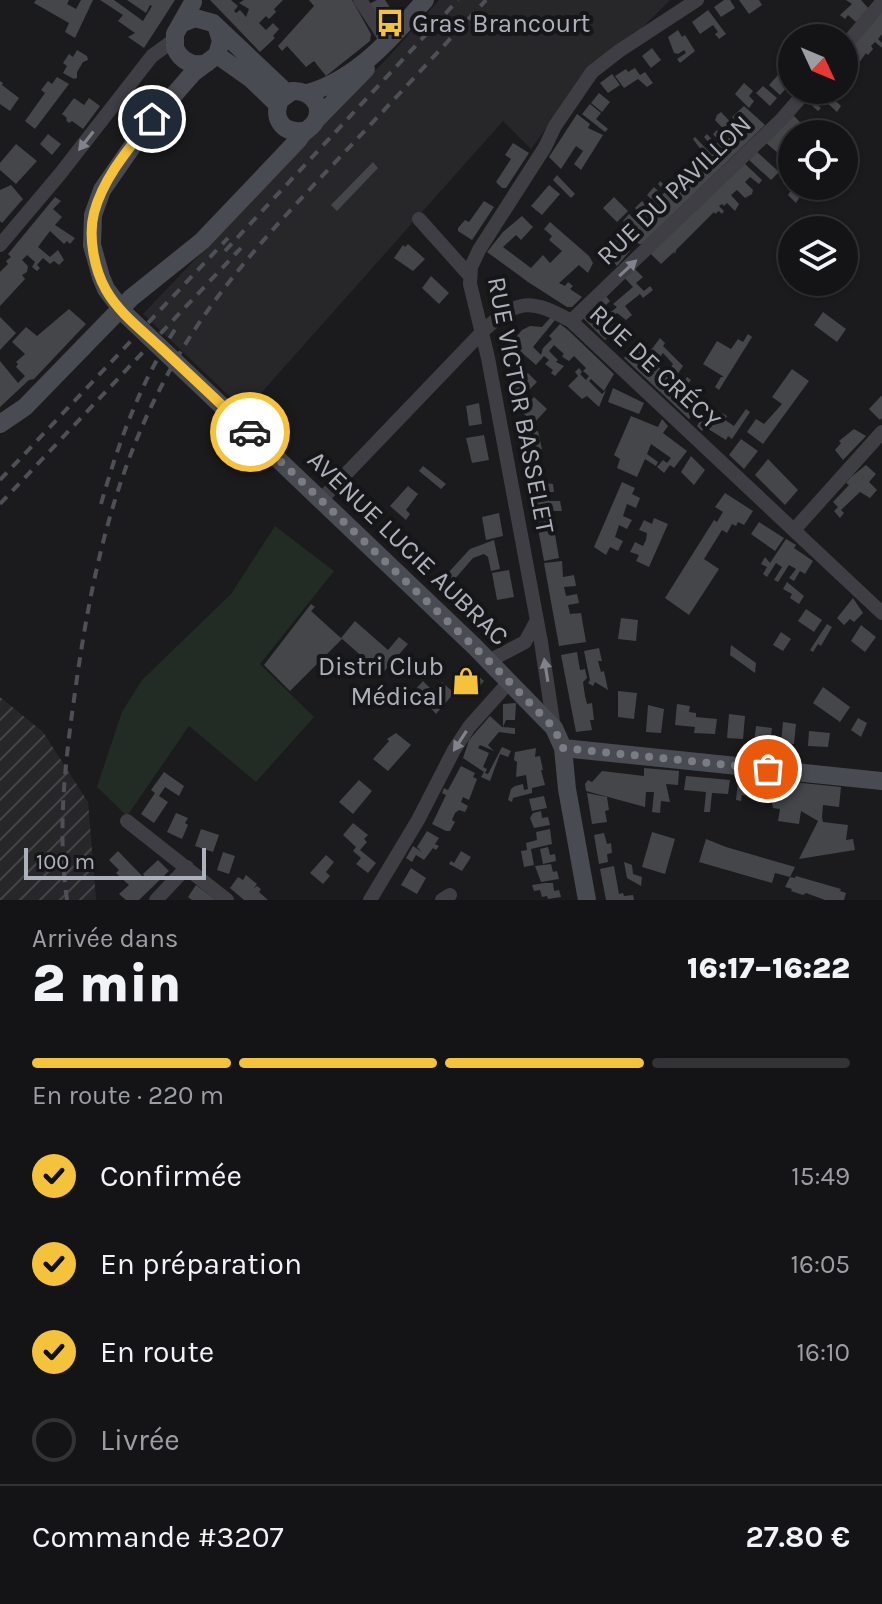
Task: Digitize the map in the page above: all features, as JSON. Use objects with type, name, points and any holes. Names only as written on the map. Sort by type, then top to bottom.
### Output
[{"type":"main road","points":[[0,424],[25,407],[131,298],[202,241],[358,78],[425,0]]},
{"type":"main road","points":[[201,12],[178,28],[176,48],[191,64],[212,59],[282,98]]},
{"type":"main road","points":[[201,12],[221,41],[212,59]]},
{"type":"main road","points":[[201,12],[282,98]]},
{"type":"main road","points":[[309,126],[288,130],[282,126],[276,115],[282,98],[297,90],[308,93],[331,84],[387,44]]},
{"type":"main road","name":"AVENUE LUCIE AUBRAC","points":[[149,124],[169,86],[176,48]]},
{"type":"main road","name":"AVENUE LUCIE AUBRAC","points":[[212,59],[193,73],[149,124],[107,182],[93,215],[92,245],[106,289],[125,314],[489,661],[554,728],[563,748],[567,789],[587,900]]},
{"type":"main road","points":[[308,93],[318,108],[309,126]]},
{"type":"main road","points":[[266,172],[279,152],[282,126]]},
{"type":"main road","points":[[563,748],[882,781]]},
{"type":"street","points":[[360,0],[387,44]]},
{"type":"street","name":"RUE VICTOR BASSELET","points":[[554,728],[537,620],[470,276],[479,250],[588,77],[608,58],[697,0]]},
{"type":"street","points":[[858,30],[882,2]]},
{"type":"street","points":[[2,238],[69,163],[152,56],[176,48]]},
{"type":"street","name":"RUE DU PAVILLON","points":[[571,321],[795,104]]},
{"type":"street","points":[[419,219],[470,276]]},
{"type":"street","name":"RUE DE CRÉCY","points":[[320,501],[499,316],[522,304],[544,306],[571,321],[882,613]]},
{"type":"street","points":[[794,530],[882,432]]},
{"type":"street","points":[[489,661],[525,642],[537,620]]},
{"type":"street","points":[[370,900],[418,820],[454,750],[469,727],[509,682]]},
{"type":"street","points":[[127,821],[227,900]]},
{"type":"street","points":[[156,900],[187,867]]},
{"type":"shaded area","points":[[439,0],[670,0],[635,35],[595,61],[531,149],[503,121],[245,411],[143,314]]},
{"type":"shaded area","points":[[275,526],[334,571],[260,664],[314,717],[256,782],[189,726],[127,816],[97,787],[122,712],[142,680],[231,594]]},
{"type":"shaded area","points":[[0,697],[43,732],[88,802],[96,900],[0,900]]},
{"type":"building","points":[[36,0],[69,0],[67,4],[76,9],[81,0],[93,0],[75,38],[65,32],[69,23],[34,3]]},
{"type":"building","points":[[100,0],[114,0],[143,21],[152,6],[146,13],[127,0],[175,0],[144,48],[128,37],[135,33],[118,21],[123,15]]},
{"type":"building","points":[[210,0],[231,0],[238,6],[234,11],[240,10],[246,17],[249,9],[239,3],[244,0],[283,0],[269,19],[266,16],[259,23],[266,30],[273,23],[279,29],[273,36],[275,38],[260,52]]},
{"type":"building","points":[[309,0],[352,0],[371,34],[370,41],[326,76],[314,61],[306,67],[287,46],[282,51],[278,46],[314,6]]},
{"type":"building","points":[[385,0],[391,9],[376,17],[369,4]]},
{"type":"building","points":[[724,0],[730,0],[735,8],[721,17],[714,7]]},
{"type":"building","points":[[739,0],[759,0],[762,5],[749,14]]},
{"type":"building","points":[[846,0],[861,0],[869,9],[856,22],[848,15],[845,19],[840,15],[852,4]]},
{"type":"building","points":[[708,10],[726,34],[719,39],[713,25],[700,34],[692,22]]},
{"type":"building","points":[[882,12],[882,34],[878,39],[882,48],[875,42],[871,46],[873,49],[858,64],[858,39]]},
{"type":"building","points":[[678,30],[695,51],[680,63],[677,59],[686,53],[684,50],[674,53],[668,37]]},
{"type":"building","points":[[652,48],[661,60],[651,68],[642,56]]},
{"type":"building","points":[[77,50],[88,60],[83,62],[74,79],[63,73],[67,66],[63,63],[69,54],[73,57]]},
{"type":"building","points":[[635,68],[640,75],[645,72],[653,83],[647,87],[638,79],[624,88],[615,76],[626,69],[628,72]]},
{"type":"building","points":[[612,74],[620,85],[608,93],[600,83]]},
{"type":"building","points":[[778,75],[778,93],[769,85]]},
{"type":"building","points":[[57,77],[69,84],[35,129],[25,121],[45,93],[41,90],[48,81],[52,84]]},
{"type":"building","points":[[0,81],[19,98],[10,111],[0,104]]},
{"type":"building","points":[[744,83],[753,91],[749,96],[754,101],[749,108],[735,94]]},
{"type":"building","points":[[763,86],[777,98],[770,106],[756,93]]},
{"type":"building","points":[[599,93],[610,102],[602,112],[591,103]]},
{"type":"building","points":[[74,98],[84,105],[89,98],[100,106],[83,129],[72,121],[69,123],[62,114]]},
{"type":"building","points":[[590,104],[601,113],[596,119],[608,129],[605,132],[582,114]]},
{"type":"building","points":[[828,104],[841,106],[837,112]]},
{"type":"building","points":[[744,106],[765,125],[639,244],[629,235],[633,232],[623,221],[629,214],[639,224],[641,214],[635,208],[642,201],[647,207],[650,204],[655,208],[657,205],[647,195],[654,187],[662,195],[665,192],[658,184],[660,181],[668,189],[677,175],[683,181],[707,158],[693,139],[695,137],[712,155],[716,151],[704,137],[707,134],[716,144],[719,141],[713,134],[717,130],[727,140],[730,136],[715,120],[717,115],[721,112],[737,129],[741,126],[732,117]]},
{"type":"building","points":[[577,114],[590,124],[588,128],[603,135],[581,170],[574,164],[583,151],[576,146],[561,169],[549,157]]},
{"type":"building","points":[[778,130],[778,153],[766,143]]},
{"type":"building","points":[[48,134],[61,144],[52,155],[40,144]]},
{"type":"building","points":[[513,143],[529,153],[506,188],[502,188],[496,182],[511,159],[505,155]]},
{"type":"building","points":[[16,144],[37,161],[16,184],[0,170],[0,163]]},
{"type":"building","points":[[757,152],[778,173],[771,180],[749,160]]},
{"type":"building","points":[[373,162],[378,168],[337,211],[331,205]]},
{"type":"building","points":[[743,162],[762,180],[759,184],[750,177],[745,182],[753,190],[752,194],[745,198],[737,190],[731,195],[739,204],[735,211],[727,203],[719,206],[724,211],[722,214],[714,212],[675,254],[661,264],[650,253]]},
{"type":"building","points":[[557,175],[575,194],[571,198],[553,180]]},
{"type":"building","points":[[11,185],[23,199],[2,223],[0,190]]},
{"type":"building","points":[[549,185],[560,194],[542,215],[531,206]]},
{"type":"building","points":[[55,197],[61,201],[53,209],[62,217],[55,225],[75,238],[70,244],[67,241],[64,244],[50,231],[38,247],[50,257],[58,250],[64,260],[59,265],[54,261],[50,264],[43,258],[37,265],[40,268],[37,271],[32,267],[35,262],[27,255],[22,260],[28,266],[27,272],[22,275],[25,279],[0,306],[0,272],[8,264],[6,261],[11,257],[8,254]]},
{"type":"building","points":[[614,197],[628,211],[617,222],[603,208]]},
{"type":"building","points":[[484,201],[494,207],[472,240],[458,228],[465,220],[469,222]]},
{"type":"building","points":[[522,216],[533,227],[521,240],[516,235],[503,247],[531,268],[543,255],[550,263],[562,251],[549,240],[552,236],[544,229],[550,222],[593,263],[588,273],[579,265],[559,283],[565,286],[568,282],[573,286],[570,289],[582,297],[572,307],[567,307],[528,282],[487,252],[503,232]]},
{"type":"building","points":[[617,238],[630,251],[617,266],[605,252],[609,249],[606,246]]},
{"type":"building","points":[[408,244],[425,259],[413,271],[394,258],[403,245]]},
{"type":"building","points":[[634,268],[643,277],[636,283],[644,291],[650,286],[653,290],[643,298],[640,294],[625,306],[632,315],[626,320],[617,313],[610,319],[614,324],[609,329],[613,333],[605,340],[580,315],[604,294],[610,301],[606,305],[611,312],[617,307],[613,304],[633,287],[624,277]]},
{"type":"building","points":[[431,276],[449,293],[439,304],[422,288]]},
{"type":"building","points":[[69,309],[86,324],[34,379],[29,380],[0,407],[0,361],[18,383],[25,376],[16,367],[16,362],[25,354],[12,342],[26,327],[37,336]]},
{"type":"building","points":[[823,312],[846,329],[837,342],[814,325]]},
{"type":"building","points":[[0,317],[16,333],[0,350]]},
{"type":"building","points":[[551,317],[555,320],[533,347],[541,355],[552,339],[549,336],[560,324],[568,330],[614,374],[604,391],[591,379],[589,381],[602,394],[606,390],[599,407],[587,396],[582,399],[568,386],[578,376],[575,372],[579,368],[586,380],[589,376],[574,356],[569,361],[554,345],[549,351],[558,360],[556,362],[564,366],[555,376],[545,364],[549,360],[544,356],[536,365],[521,352],[516,357],[516,337],[522,330],[530,326],[542,327]]},
{"type":"building","points":[[748,334],[752,337],[719,390],[715,387],[724,377],[703,364],[717,341],[731,349],[738,339],[743,342]]},
{"type":"building","points":[[660,338],[665,343],[663,346],[683,366],[673,381],[680,387],[687,377],[691,380],[683,390],[692,394],[690,400],[698,408],[689,419],[624,358],[636,345],[649,353]],"holes":[[[663,353],[673,364],[668,371],[672,374],[668,378],[655,363]]]},
{"type":"building","points":[[792,369],[809,381],[763,444],[747,432],[756,419],[764,424],[782,404],[772,397]]},
{"type":"building","points":[[528,373],[537,382],[522,397],[514,390]]},
{"type":"building","points":[[613,388],[644,403],[639,414],[608,402]]},
{"type":"building","points":[[882,395],[882,418],[880,420],[869,409]]},
{"type":"building","points":[[534,397],[547,409],[535,422],[521,412]]},
{"type":"building","points":[[479,403],[482,424],[469,426],[466,406]]},
{"type":"building","points":[[746,409],[750,412],[732,439],[728,436],[726,440],[705,427],[702,431],[697,426],[703,416],[709,420],[714,413],[720,416],[722,413],[727,416],[725,420],[734,426]]},
{"type":"building","points":[[631,416],[658,427],[662,419],[668,426],[663,433],[687,451],[674,468],[670,465],[664,473],[657,467],[663,460],[667,463],[671,458],[651,444],[647,454],[658,462],[656,466],[645,459],[637,477],[617,468],[620,459],[614,455]]},
{"type":"building","points":[[854,429],[866,436],[843,460],[835,450],[841,443],[839,441]]},
{"type":"building","points":[[538,431],[542,449],[537,450],[541,471],[528,473],[521,434]]},
{"type":"building","points":[[484,435],[489,460],[472,463],[466,438]]},
{"type":"building","points":[[741,439],[758,451],[744,469],[729,455]]},
{"type":"building","points":[[691,456],[705,470],[694,485],[681,472]]},
{"type":"building","points":[[768,459],[798,490],[785,505],[755,475]]},
{"type":"building","points":[[866,465],[876,474],[869,482],[877,490],[870,498],[860,492],[841,510],[844,513],[840,518],[834,511],[838,507],[833,502],[849,485],[846,483],[851,477]]},
{"type":"building","points":[[423,466],[446,484],[441,489],[419,471]]},
{"type":"building","points":[[622,482],[635,488],[632,494],[640,498],[636,508],[627,504],[623,516],[632,520],[627,529],[619,525],[615,537],[623,541],[618,551],[610,547],[606,555],[594,547]]},
{"type":"building","points":[[553,484],[554,492],[548,492],[549,501],[560,501],[562,511],[551,511],[559,558],[544,561],[530,486]]},
{"type":"building","points":[[408,486],[418,494],[406,510],[410,514],[406,520],[390,506]]},
{"type":"building","points":[[725,493],[753,511],[744,525],[738,522],[736,526],[732,524],[727,533],[722,530],[704,559],[719,569],[689,615],[665,598],[714,520],[717,522],[723,512],[715,507]]},
{"type":"building","points":[[499,513],[503,536],[486,540],[482,517]]},
{"type":"building","points":[[654,518],[668,524],[649,567],[636,561],[639,555],[630,552],[635,542],[643,546],[647,533],[639,530],[644,520],[652,524]]},
{"type":"building","points":[[759,522],[784,538],[775,551],[751,534]]},
{"type":"building","points":[[786,539],[813,561],[805,574],[800,571],[794,581],[789,578],[796,569],[789,565],[778,582],[774,580],[782,567],[776,563],[767,577],[763,574],[767,567],[761,564],[765,557],[770,563]]},
{"type":"building","points":[[494,540],[500,569],[491,571],[488,557],[484,554],[473,558],[453,581],[447,574],[470,549]]},
{"type":"building","points":[[562,561],[563,577],[574,575],[576,586],[564,587],[566,596],[577,594],[579,603],[568,605],[570,614],[581,613],[586,642],[559,646],[544,563]]},
{"type":"building","points":[[509,570],[514,597],[497,600],[492,573]]},
{"type":"building","points":[[787,582],[804,596],[799,604],[790,598],[792,594],[783,589]]},
{"type":"building","points":[[853,598],[863,613],[854,622],[850,619],[844,625],[837,618]]},
{"type":"building","points":[[311,604],[315,607],[311,611],[342,639],[290,691],[264,665]]},
{"type":"building","points":[[806,609],[822,620],[814,632],[798,621]]},
{"type":"building","points":[[621,618],[638,620],[636,641],[618,639]]},
{"type":"building","points":[[355,621],[388,650],[399,637],[408,644],[382,674],[341,638]]},
{"type":"building","points":[[827,624],[832,627],[821,646],[818,644],[813,652],[810,650]]},
{"type":"building","points":[[861,625],[876,637],[865,652],[851,641]]},
{"type":"building","points":[[781,632],[791,639],[783,651],[773,645]]},
{"type":"building","points":[[731,645],[756,663],[755,673],[730,655]]},
{"type":"building","points":[[599,648],[602,661],[598,661],[601,672],[604,671],[608,690],[595,682],[593,686],[588,683],[584,651]]},
{"type":"building","points":[[577,652],[580,670],[585,669],[585,696],[587,704],[592,703],[594,720],[590,720],[592,730],[576,732],[561,655]]},
{"type":"building","points":[[468,667],[484,681],[472,695],[456,681]]},
{"type":"building","points":[[423,681],[433,691],[442,682],[454,693],[436,714],[415,690]]},
{"type":"building","points":[[823,687],[850,707],[840,722],[813,703]]},
{"type":"building","points":[[618,691],[637,693],[634,719],[618,717]]},
{"type":"building","points":[[516,703],[515,720],[506,720],[503,727],[503,704]]},
{"type":"building","points":[[677,704],[690,706],[689,712],[696,713],[696,717],[717,719],[715,734],[694,733],[695,727],[675,725]]},
{"type":"building","points":[[648,705],[664,709],[661,733],[646,732]]},
{"type":"building","points":[[729,714],[745,716],[743,739],[727,738]]},
{"type":"building","points":[[490,716],[502,727],[515,728],[515,734],[499,732],[488,745],[494,751],[480,745],[478,748],[489,753],[483,767],[488,774],[502,747],[511,751],[508,757],[500,754],[490,781],[481,777],[484,772],[463,758],[469,740]]},
{"type":"building","points":[[858,718],[867,723],[861,737],[851,730]]},
{"type":"building","points":[[783,722],[796,724],[794,744],[781,743]]},
{"type":"building","points":[[756,726],[772,728],[770,743],[754,742]]},
{"type":"building","points":[[809,731],[830,733],[828,747],[808,746]]},
{"type":"building","points":[[396,733],[411,745],[388,771],[373,759],[389,741],[387,739]]},
{"type":"building","points":[[536,748],[535,757],[540,756],[545,785],[532,788],[532,793],[513,798],[512,802],[508,800],[511,789],[523,784],[524,790],[528,789],[526,775],[516,777],[515,752]]},
{"type":"building","points":[[461,766],[475,773],[473,777],[477,779],[469,800],[463,797],[461,802],[468,806],[465,812],[459,810],[455,813],[452,820],[455,822],[450,831],[446,831],[432,824],[446,795],[442,793],[444,788],[448,790]]},
{"type":"building","points":[[644,768],[679,771],[678,785],[666,784],[670,802],[661,801],[660,813],[652,812],[654,792],[646,792],[645,807],[586,791],[588,780],[592,782],[602,771],[644,776]]},
{"type":"building","points":[[164,772],[184,786],[179,796],[165,787],[159,796],[168,802],[154,823],[141,814],[155,793],[151,790]]},
{"type":"building","points":[[686,776],[730,780],[728,794],[712,793],[710,812],[704,812],[706,792],[684,790]]},
{"type":"building","points":[[359,780],[372,791],[353,814],[339,802]]},
{"type":"building","points":[[738,781],[783,787],[783,781],[841,787],[839,807],[823,805],[823,822],[848,825],[846,840],[853,839],[855,850],[799,859],[818,821],[801,811],[799,824],[778,821],[780,809],[773,808],[771,799],[742,795],[741,801],[736,800]]},
{"type":"building","points":[[587,793],[607,797],[607,822],[592,824]]},
{"type":"building","points":[[544,796],[547,808],[532,811],[529,799]]},
{"type":"building","points":[[541,811],[542,818],[548,817],[550,825],[534,828],[530,818],[533,813]]},
{"type":"building","points":[[176,813],[188,818],[182,839],[167,832]]},
{"type":"building","points":[[353,823],[368,835],[364,839],[367,842],[360,850],[376,863],[368,873],[356,864],[361,858],[353,851],[356,847],[343,835]]},
{"type":"building","points":[[201,829],[219,835],[213,852],[195,846]]},
{"type":"building","points":[[550,829],[552,844],[531,849],[534,865],[524,867],[521,851],[527,850],[526,843],[537,840],[536,832]]},
{"type":"building","points":[[427,831],[439,838],[435,844],[439,846],[436,850],[433,848],[424,860],[416,855],[412,862],[406,858],[413,846],[422,852],[417,847]]},
{"type":"building","points":[[652,832],[675,839],[665,874],[642,867]]},
{"type":"building","points":[[604,833],[607,844],[611,843],[612,853],[607,854],[608,862],[599,864],[594,835]]},
{"type":"building","points":[[706,839],[795,867],[790,877],[775,873],[772,883],[699,862]]},
{"type":"building","points":[[548,847],[550,855],[555,854],[556,861],[543,864],[540,849]]},
{"type":"building","points":[[118,851],[147,881],[143,874],[158,860],[169,871],[139,900],[126,900],[119,894],[129,885],[116,873],[119,870],[109,860]]},
{"type":"building","points":[[461,851],[471,857],[462,871],[449,864],[451,861],[454,863]]},
{"type":"building","points":[[223,852],[235,856],[229,874],[217,870]]},
{"type":"building","points":[[326,855],[334,862],[326,872],[330,876],[323,884],[310,873]]},
{"type":"building","points":[[624,862],[632,865],[633,874],[642,877],[641,886],[627,878]]},
{"type":"building","points":[[551,864],[559,879],[541,882],[535,866]]},
{"type":"building","points":[[614,866],[619,894],[633,895],[634,900],[606,900],[600,869]]},
{"type":"building","points":[[411,868],[426,878],[417,894],[401,885]]},
{"type":"building","points":[[246,875],[257,884],[254,888],[257,886],[261,889],[259,892],[268,900],[244,900],[230,888],[238,877],[243,880]]},
{"type":"building","points":[[790,877],[841,889],[846,893],[844,900],[825,900],[791,891],[785,887]]},
{"type":"building","points":[[553,883],[554,891],[559,890],[561,897],[548,899],[547,896],[542,897],[540,890],[534,891],[532,885]]},
{"type":"building","points":[[196,885],[216,900],[192,900],[188,897]]},
{"type":"railway","points":[[225,251],[458,0]]},
{"type":"railway","points":[[67,900],[63,843],[64,786],[84,633],[108,523],[146,417],[181,351],[222,291],[292,208],[486,0]]},
{"type":"railway","points":[[0,480],[228,238]]},
{"type":"railway","points":[[0,504],[241,248]]},
{"type":"railway","points":[[101,504],[132,413],[176,328]]},
{"type":"way so far","points":[[250,432],[489,661],[554,728],[563,748],[768,769]]},
{"type":"place","name":"Gras Brancourt","points":[[390,23]]},
{"type":"place","name":"Distri Club Médical","points":[[466,681]]},
{"type":"route","points":[[152,119],[102,190],[93,215],[92,245],[101,277],[125,314],[250,432]]}]
